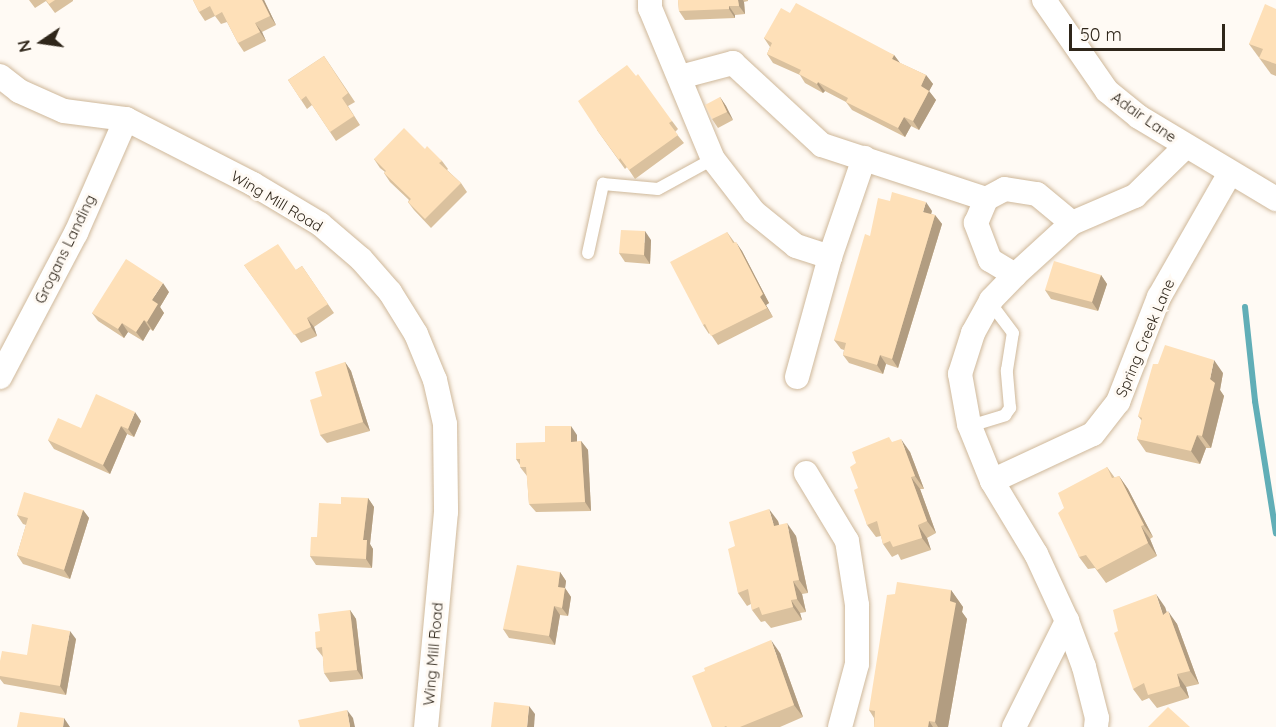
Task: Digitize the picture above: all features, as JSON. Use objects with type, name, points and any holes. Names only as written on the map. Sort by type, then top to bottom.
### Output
[{"type":"street","points":[[650,0],[650,8],[713,159],[754,212],[796,246],[830,257]]},
{"type":"street","name":"Adair Lane","points":[[1044,0],[1107,91],[1139,117],[1276,199]]},
{"type":"street","points":[[680,77],[732,63],[822,145],[986,199]]},
{"type":"street","name":"Wing Mill Road","points":[[0,76],[19,91],[64,111],[126,120],[253,184],[320,225],[361,259],[390,292],[416,334],[437,391],[445,424],[446,512],[426,727]]},
{"type":"street","name":"Grogans Landing","points":[[0,377],[76,233],[126,120]]},
{"type":"street","points":[[1096,727],[1097,718],[1084,667],[1067,621],[1036,554],[992,482],[970,426],[960,374],[973,333],[990,303],[1015,275],[1072,223],[1135,196],[1186,146]]},
{"type":"street","points":[[798,376],[830,257],[864,158]]},
{"type":"street","name":"Spring Creek Lane","points":[[992,482],[1093,434],[1118,402],[1159,297],[1230,173]]},
{"type":"street","points":[[1015,275],[990,260],[976,222],[986,199],[1005,189],[1037,194],[1072,223]]},
{"type":"street","points":[[806,473],[847,541],[857,605],[857,664],[840,727]]},
{"type":"street","points":[[1014,727],[1067,621]]},
{"type":"lane","points":[[588,253],[603,184],[658,189],[713,159]]},
{"type":"lane","points":[[970,426],[1005,415],[1010,408],[1007,370],[1013,333],[990,303]]},
{"type":"building","points":[[193,0],[262,0],[270,16],[255,23],[260,32],[238,43],[222,12],[215,16],[210,6],[199,12]]},
{"type":"building","points":[[678,0],[738,0],[739,6],[729,6],[729,9],[679,11]]},
{"type":"building","points":[[796,3],[894,55],[892,59],[926,75],[921,86],[929,91],[913,121],[904,117],[898,128],[846,102],[848,98],[818,82],[817,84],[799,74],[801,70],[767,54],[772,43],[764,38],[781,8],[790,13]]},
{"type":"building","points":[[1265,4],[1276,9],[1276,64],[1259,58],[1263,49],[1249,44]]},
{"type":"building","points":[[324,56],[348,93],[342,98],[354,116],[330,132],[306,96],[301,100],[288,80]]},
{"type":"building","points":[[627,65],[636,76],[638,74],[672,121],[669,123],[678,135],[629,170],[620,158],[619,160],[578,101]]},
{"type":"building","points":[[720,97],[727,112],[712,119],[705,105]]},
{"type":"building","points":[[404,128],[425,149],[427,146],[442,161],[439,163],[461,183],[425,219],[408,202],[411,199],[384,173],[386,171],[374,159]]},
{"type":"building","points":[[892,192],[926,202],[923,212],[935,215],[892,359],[880,355],[877,365],[843,355],[846,343],[834,340],[865,234],[870,236],[878,198],[890,201]]},
{"type":"building","points":[[621,230],[645,231],[644,255],[619,253]]},
{"type":"building","points":[[727,232],[733,243],[736,242],[763,294],[760,297],[767,308],[711,336],[670,262]]},
{"type":"building","points":[[278,244],[296,270],[302,266],[328,304],[307,318],[311,327],[294,335],[244,265]]},
{"type":"building","points":[[126,259],[163,283],[152,300],[158,304],[147,322],[144,320],[136,332],[122,323],[118,329],[92,313]]},
{"type":"building","points":[[1054,261],[1101,275],[1092,302],[1045,290]]},
{"type":"building","points":[[1165,345],[1214,360],[1210,379],[1215,383],[1202,436],[1197,435],[1191,451],[1137,439],[1142,418],[1138,416],[1153,364],[1158,364]]},
{"type":"building","points":[[345,362],[363,422],[320,435],[310,400],[322,396],[315,372]]},
{"type":"building","points":[[96,394],[135,412],[128,429],[121,426],[103,465],[48,440],[58,418],[81,428]]},
{"type":"building","points":[[545,426],[571,426],[571,442],[581,441],[585,502],[529,504],[526,467],[520,467],[520,459],[516,459],[516,443],[545,442]]},
{"type":"building","points":[[889,437],[892,442],[901,439],[915,476],[911,477],[927,521],[918,525],[922,538],[893,547],[890,541],[883,544],[877,521],[867,525],[854,490],[858,488],[850,467],[856,463],[852,452]]},
{"type":"building","points":[[1107,467],[1112,478],[1119,476],[1144,525],[1141,526],[1148,543],[1097,570],[1086,555],[1079,557],[1058,513],[1064,508],[1058,493]]},
{"type":"building","points":[[24,492],[83,510],[64,570],[17,555],[28,518],[17,515]]},
{"type":"building","points":[[341,497],[368,498],[363,540],[367,540],[366,559],[310,556],[311,537],[317,537],[319,503],[341,504]]},
{"type":"building","points":[[769,509],[774,526],[787,523],[799,580],[793,581],[797,599],[791,600],[793,607],[762,615],[759,607],[752,610],[748,589],[738,593],[728,549],[735,546],[729,522]]},
{"type":"building","points":[[517,565],[560,572],[558,587],[565,588],[562,608],[554,606],[549,636],[503,629]]},
{"type":"building","points":[[897,582],[951,590],[950,601],[956,603],[935,722],[929,721],[928,727],[874,727],[875,711],[869,710],[887,595],[895,594]]},
{"type":"building","points":[[1156,594],[1163,615],[1168,611],[1190,671],[1177,674],[1180,686],[1148,695],[1144,683],[1133,689],[1114,633],[1118,631],[1113,610]]},
{"type":"building","points":[[350,610],[357,670],[324,673],[322,647],[316,648],[315,632],[320,631],[318,614]]},
{"type":"building","points":[[32,624],[70,631],[60,686],[0,676],[2,651],[27,655]]},
{"type":"building","points":[[771,640],[794,705],[740,727],[712,727],[692,676],[705,671],[704,668]]},
{"type":"building","points":[[494,702],[529,706],[527,727],[491,727]]},
{"type":"building","points":[[1168,707],[1190,727],[1148,727]]},
{"type":"building","points":[[347,710],[350,727],[300,727],[298,720]]},
{"type":"building","points":[[20,712],[64,718],[63,727],[17,727]]},
{"type":"waterway","points":[[1245,307],[1255,401],[1276,533]]}]
